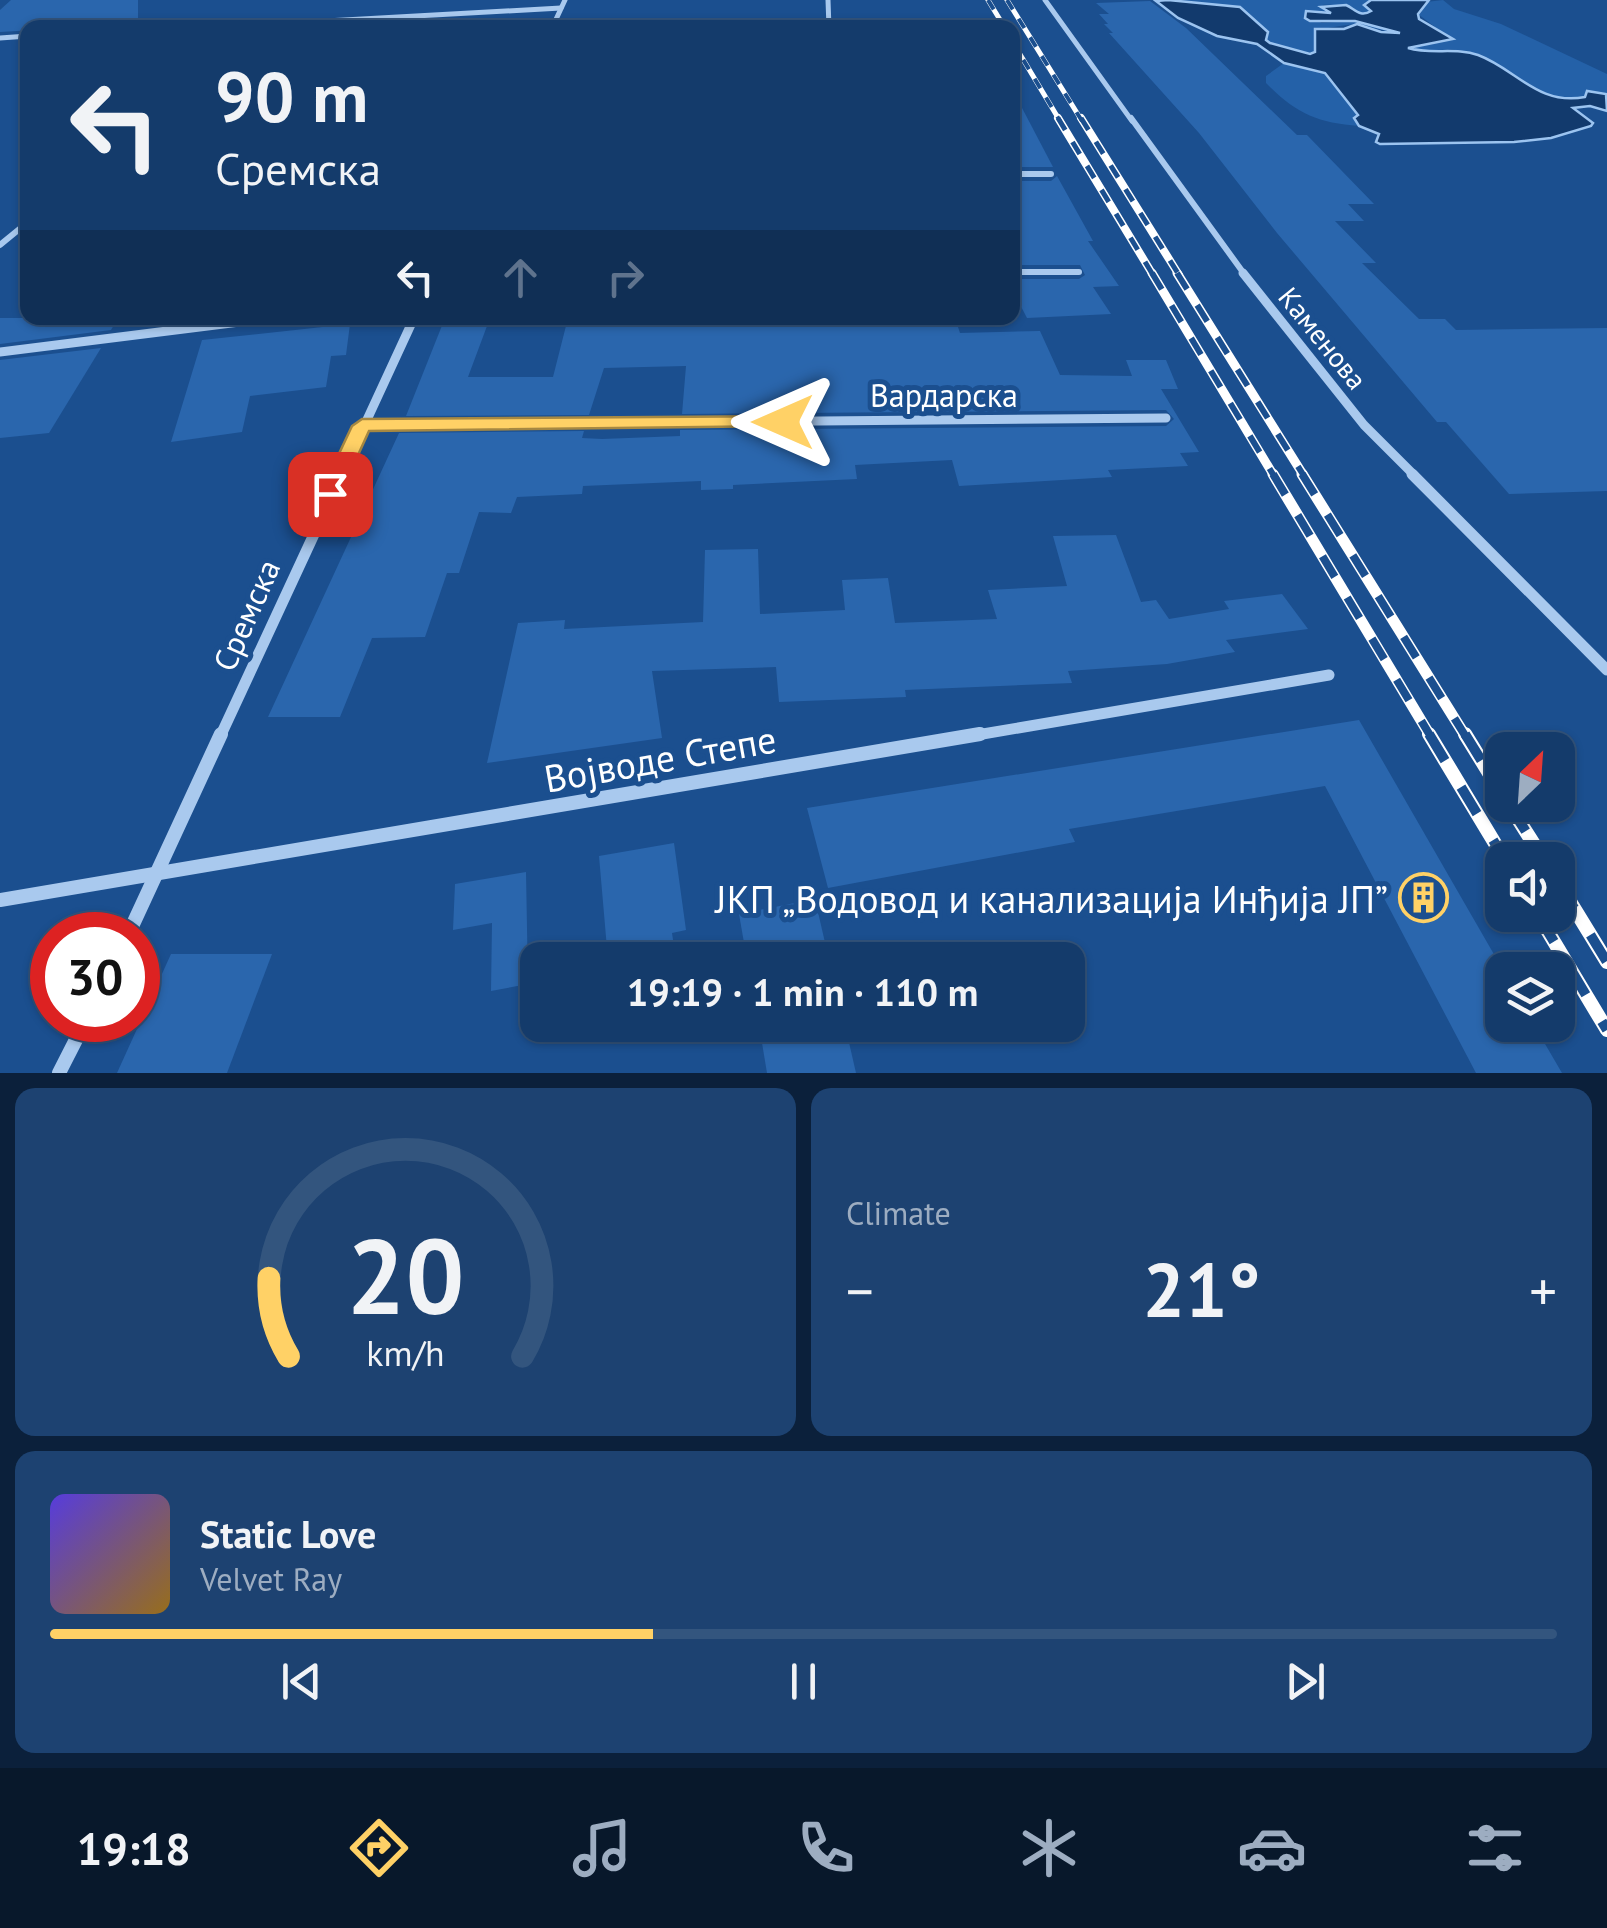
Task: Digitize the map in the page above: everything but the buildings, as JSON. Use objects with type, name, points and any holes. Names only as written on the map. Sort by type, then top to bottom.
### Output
[{"type":"street","points":[[556,20],[565,0]]},
{"type":"street","name":"Каменова","points":[[1045,0],[1256,291],[1364,425],[1607,670]]},
{"type":"street","points":[[345,20],[561,8]]},
{"type":"street","points":[[1020,174],[1051,174]]},
{"type":"street","points":[[0,244],[20,228]]},
{"type":"street","points":[[1020,272],[1079,272]]},
{"type":"street","points":[[0,352],[215,325]]},
{"type":"street","name":"Сремска","points":[[139,912],[411,325]]},
{"type":"street","name":"Вардарска","points":[[362,426],[1166,418]]},
{"type":"street","name":"Војводе Степе","points":[[0,900],[1329,675]]},
{"type":"street","points":[[59,1073],[75,1042]]},
{"type":"shaded area","points":[[1168,0],[1373,0],[1365,2],[1371,13],[1322,5],[1334,14],[1320,23],[1355,21],[1399,32],[1419,32],[1397,33],[1359,24],[1315,30],[1315,52],[1303,53],[1270,43],[1266,40],[1268,31],[1237,7]]},
{"type":"shaded area","points":[[1371,0],[1429,0],[1418,14],[1419,19],[1453,39],[1408,48],[1478,55],[1554,96],[1585,97],[1587,91],[1606,94],[1607,111],[1590,106],[1573,108],[1593,123],[1591,126],[1551,138],[1380,144],[1376,142],[1379,134],[1359,126],[1354,118],[1358,115],[1325,73],[1284,63],[1257,44],[1217,36],[1178,18],[1156,1],[1240,7],[1268,32],[1266,40],[1270,43],[1310,54],[1315,52],[1315,29],[1344,29],[1357,24],[1400,33],[1355,21],[1310,21],[1305,18],[1306,11],[1331,13],[1321,7],[1346,5],[1364,14],[1371,11],[1364,5]]},
{"type":"shaded area","points":[[1443,0],[1454,9],[1501,24],[1607,74],[1607,94],[1554,96],[1470,53],[1408,47],[1452,40],[1418,14],[1426,2]]},
{"type":"shaded area","points":[[1284,63],[1325,73],[1355,107],[1359,126],[1308,115],[1277,93],[1266,83],[1266,76]]},
{"type":"railway","points":[[988,0],[1000,20]]},
{"type":"railway","points":[[1007,0],[1019,20]]},
{"type":"railway","points":[[1020,21],[1082,121]]},
{"type":"railway","points":[[1020,54],[1060,121]]},
{"type":"railway","points":[[1058,118],[1153,275]]},
{"type":"railway","points":[[1081,118],[1179,275]]},
{"type":"railway","points":[[1152,273],[1274,476]]},
{"type":"railway","points":[[1177,273],[1304,476]]},
{"type":"railway","points":[[1273,474],[1431,737]]},
{"type":"railway","points":[[1302,474],[1466,737]]},
{"type":"railway","points":[[1429,734],[1494,842]]},
{"type":"railway","points":[[1465,734],[1485,766]]},
{"type":"railway","points":[[1520,822],[1533,842]]},
{"type":"railway","points":[[1575,910],[1607,962]]},
{"type":"railway","points":[[1548,932],[1607,1030]]},
{"type":"place","name":"ЈКП „Водовод и канализација Инђија ЈП”","points":[[1423,898]]},
{"type":"route","points":[[330,494],[362,426],[783,422]]}]
